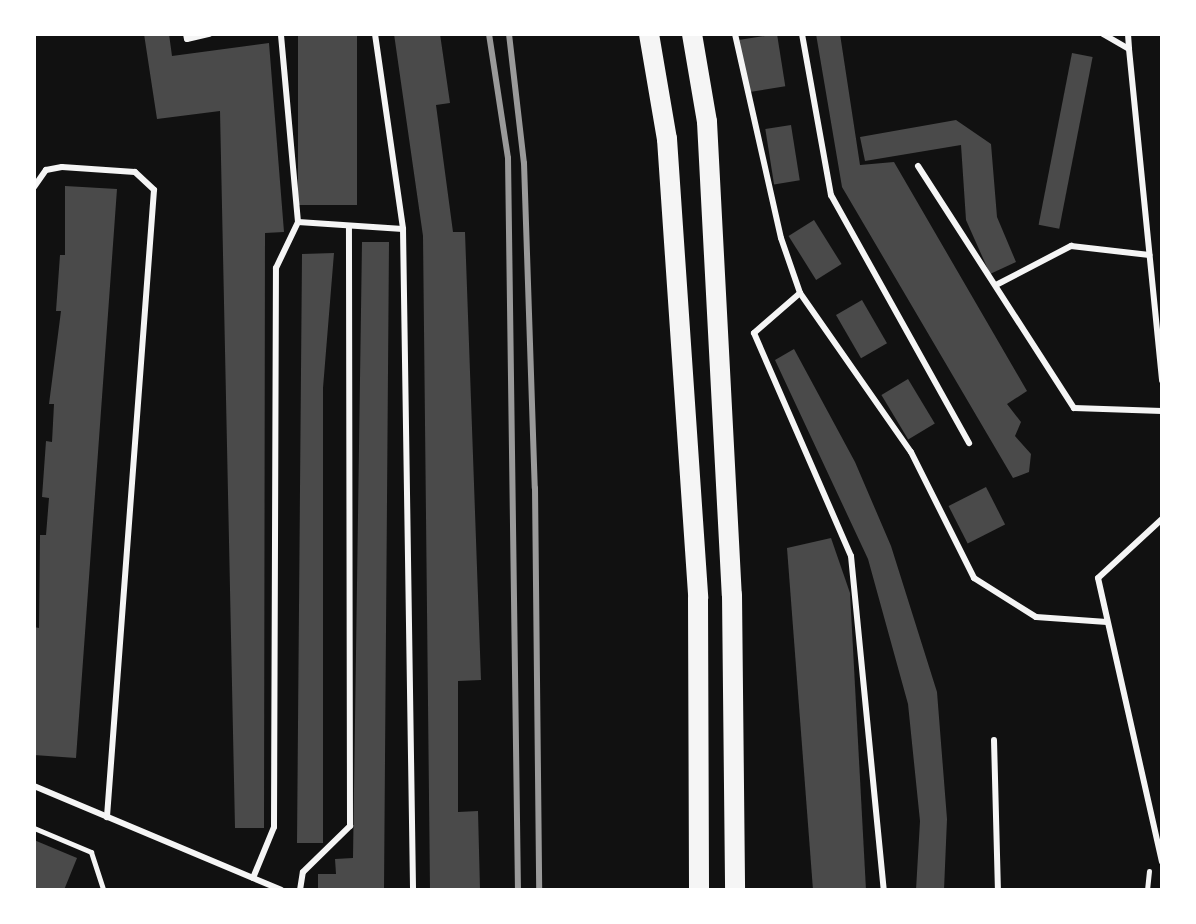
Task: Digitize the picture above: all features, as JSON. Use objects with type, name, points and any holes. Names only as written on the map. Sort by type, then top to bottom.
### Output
[{"type":"main road","points":[[649,34],[667,139],[698,598],[699,890]]},
{"type":"main road","points":[[692,34],[707,122],[732,595],[735,890]]},
{"type":"lane","points":[[186,34],[187,39],[209,34]]},
{"type":"lane","points":[[253,878],[274,827],[276,268],[298,222],[281,34]]},
{"type":"lane","points":[[375,34],[403,229],[413,890]]},
{"type":"lane","points":[[735,34],[781,238],[800,293],[911,452],[974,578],[1036,617],[1107,622]]},
{"type":"lane","points":[[802,34],[831,195],[969,443]]},
{"type":"lane","points":[[1103,34],[1129,49]]},
{"type":"lane","points":[[1128,34],[1162,380]]},
{"type":"lane","points":[[918,166],[1074,408],[1162,411]]},
{"type":"lane","points":[[34,187],[46,170],[62,167],[135,172],[154,190],[107,817]]},
{"type":"lane","points":[[298,222],[403,229]]},
{"type":"lane","points":[[300,890],[303,872],[350,826],[349,226]]},
{"type":"lane","points":[[996,285],[1071,246],[1149,255]]},
{"type":"lane","points":[[800,293],[754,333],[851,556],[884,890]]},
{"type":"lane","points":[[1162,519],[1098,578],[1162,862]]},
{"type":"lane","points":[[994,740],[998,890]]},
{"type":"lane","points":[[34,786],[281,890]]},
{"type":"path","points":[[34,828],[91,852],[103,890]]},
{"type":"building","points":[[144,34],[169,34],[172,56],[269,43],[284,232],[265,233],[264,828],[235,828],[220,111],[157,119]]},
{"type":"building","points":[[298,34],[357,34],[357,205],[298,205]]},
{"type":"building","points":[[394,34],[440,34],[450,103],[436,105],[453,232],[465,232],[481,680],[458,681],[458,812],[478,811],[480,890],[430,890],[423,236]]},
{"type":"building","points":[[777,34],[785,86],[747,92],[738,40]]},
{"type":"building","points":[[816,34],[840,34],[860,165],[894,162],[1027,391],[1007,404],[1021,422],[1015,436],[1031,454],[1029,472],[1013,478],[842,187]]},
{"type":"building","points":[[1072,53],[1093,57],[1059,229],[1039,225]]},
{"type":"building","points":[[956,120],[991,144],[997,217],[1016,262],[990,274],[966,220],[961,145],[865,161],[860,137]]},
{"type":"building","points":[[791,125],[800,180],[774,184],[765,129]]},
{"type":"building","points":[[65,186],[117,189],[76,758],[34,755],[34,627],[39,628],[40,535],[46,535],[49,498],[42,497],[46,441],[52,442],[54,404],[49,404],[61,311],[56,311],[60,255],[65,255]]},
{"type":"building","points":[[814,220],[842,264],[816,280],[789,236]]},
{"type":"building","points":[[362,242],[389,242],[384,890],[318,890],[318,874],[336,874],[335,859],[353,858]]},
{"type":"building","points":[[334,253],[323,388],[323,843],[297,843],[302,254]]},
{"type":"building","points":[[862,300],[887,343],[861,358],[836,315]]},
{"type":"building","points":[[794,349],[855,462],[891,546],[937,692],[947,819],[944,890],[916,890],[920,821],[908,704],[868,559],[775,360]]},
{"type":"building","points":[[908,379],[935,424],[908,440],[881,395]]},
{"type":"building","points":[[986,487],[1005,524],[968,543],[949,506]]},
{"type":"building","points":[[831,538],[850,593],[866,890],[813,890],[787,548]]},
{"type":"building","points":[[34,840],[77,858],[64,890],[34,890]]},
{"type":"railway","points":[[489,34],[508,158],[518,890]]},
{"type":"railway","points":[[509,34],[524,163],[535,488],[539,890]]}]
